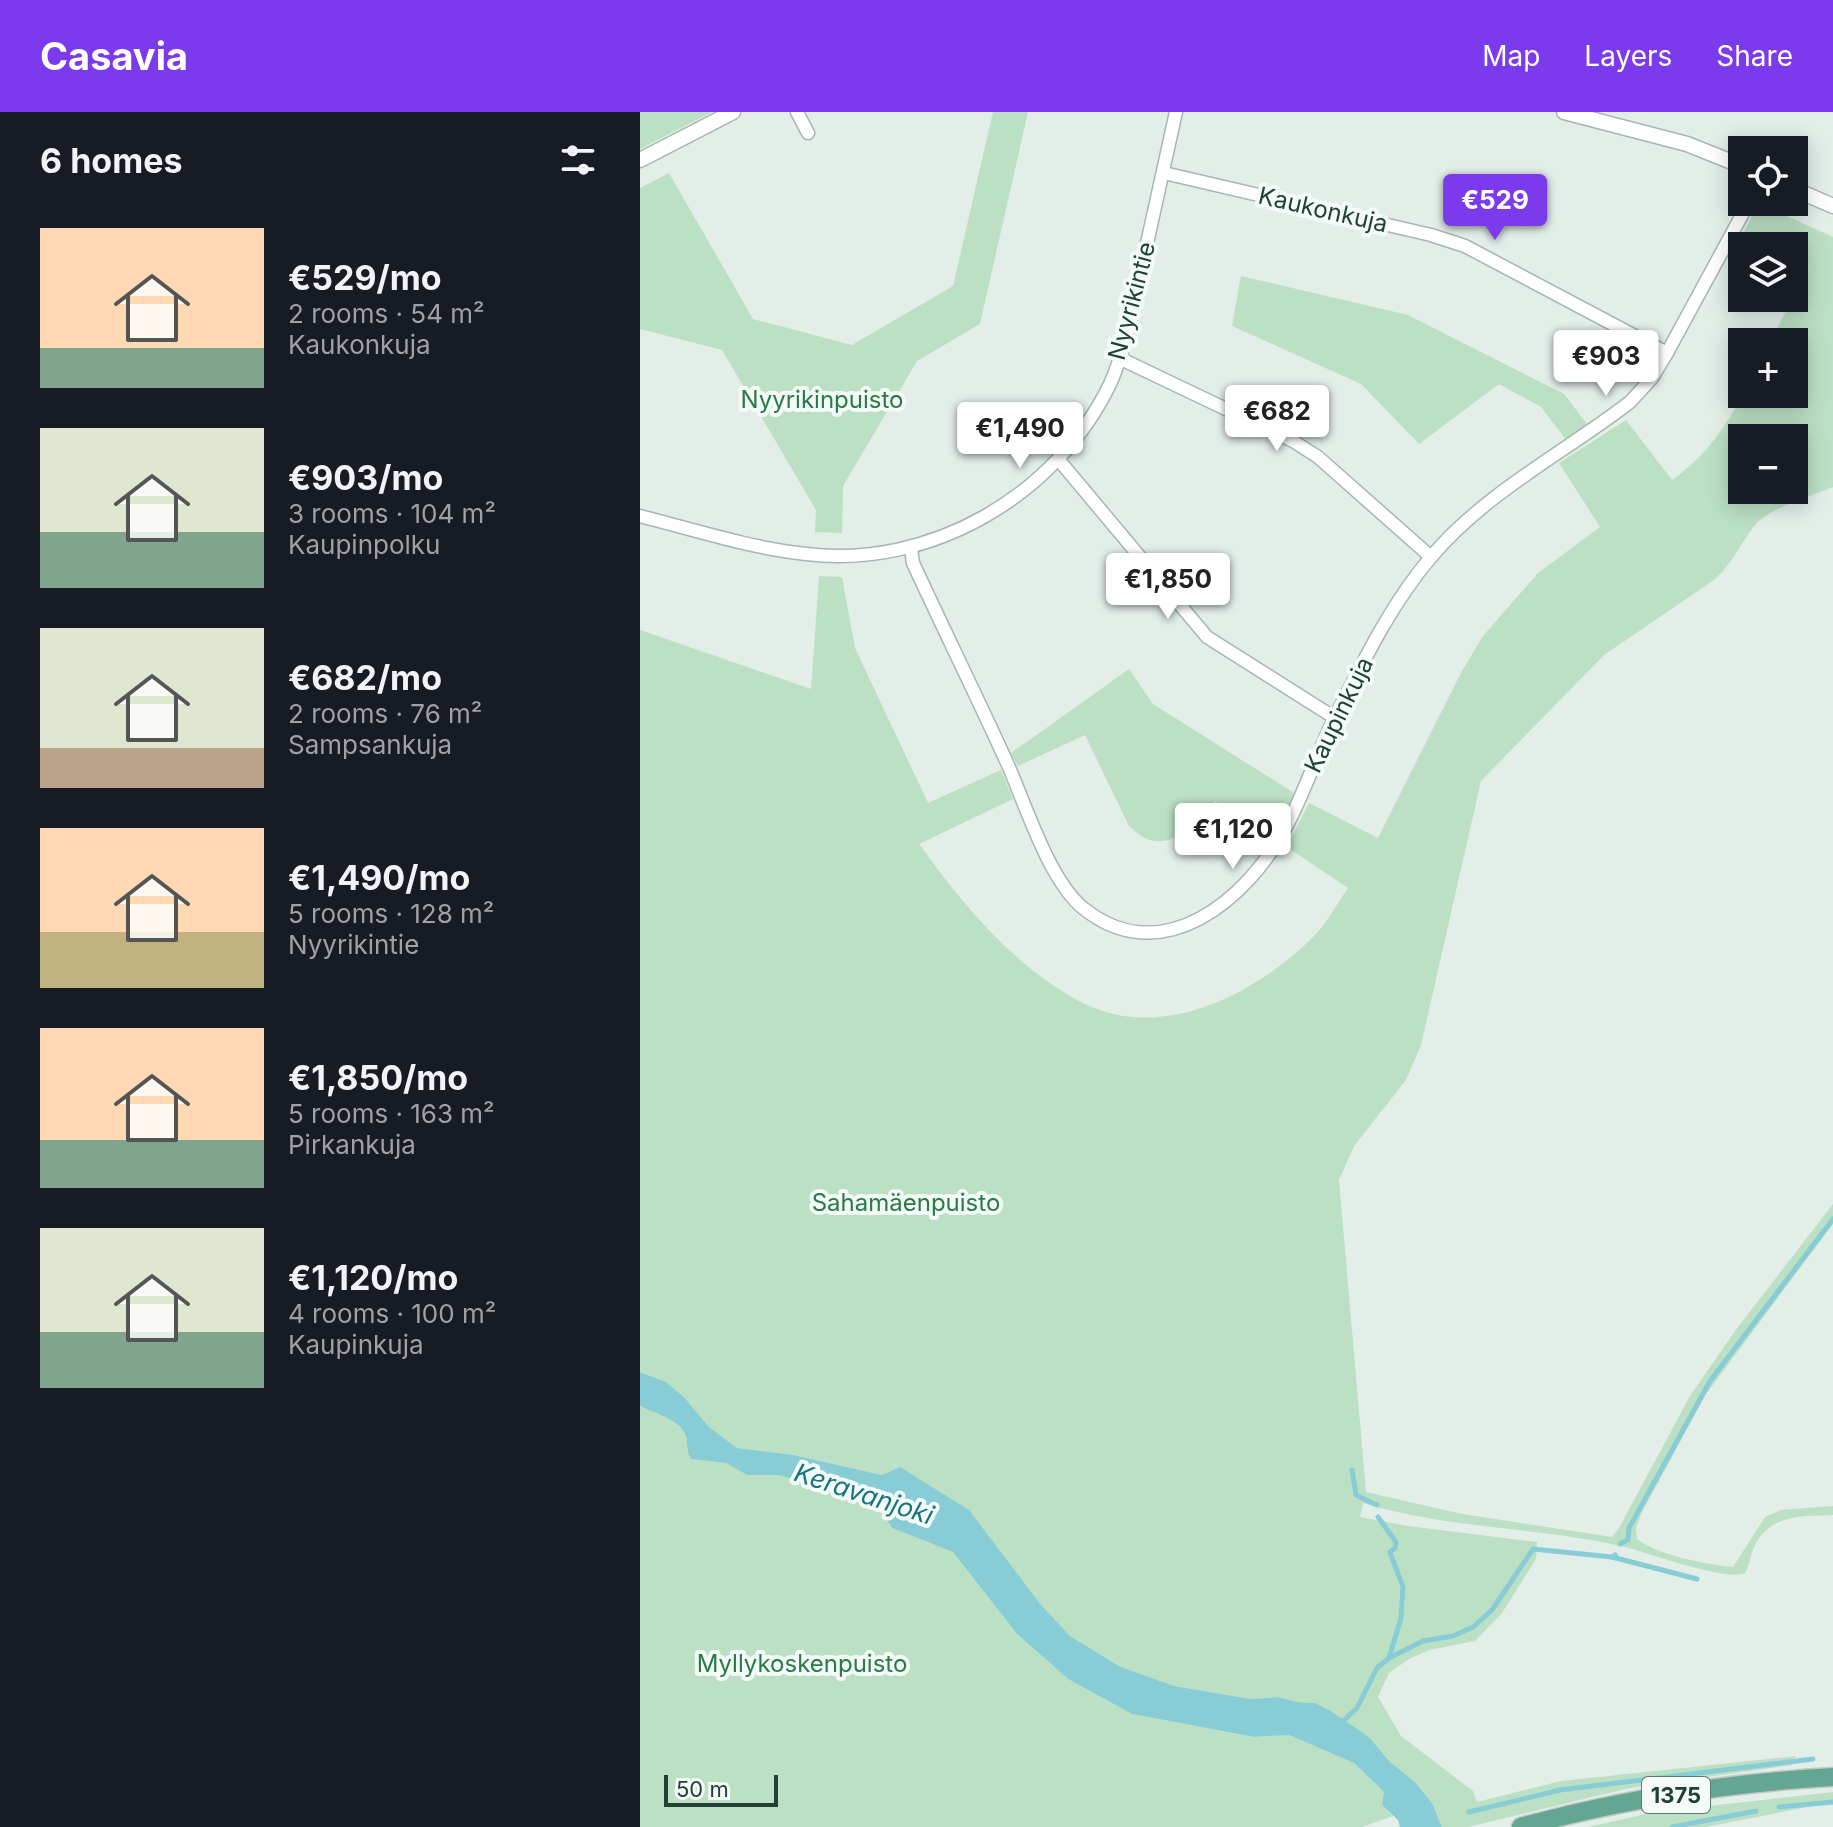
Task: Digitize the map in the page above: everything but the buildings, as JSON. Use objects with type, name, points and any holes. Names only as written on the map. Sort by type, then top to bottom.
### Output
[{"type":"main road","name":"1375","points":[[1521,1827],[1708,1789],[1763,1781],[1833,1777]]},
{"type":"street","points":[[640,160],[733,112]]},
{"type":"street","points":[[797,112],[808,133]]},
{"type":"street","name":"Nyyrikintie","points":[[640,516],[766,548],[807,555],[867,554],[911,548],[974,522],[1002,506],[1058,459],[1084,426],[1110,383],[1126,338],[1176,112]]},
{"type":"street","points":[[1564,112],[1687,144],[1728,160]]},
{"type":"street","name":"Kaukonkuja","points":[[1164,173],[1416,231],[1465,246],[1667,353]]},
{"type":"street","points":[[1808,195],[1833,206]]},
{"type":"street","points":[[1667,353],[1741,216]]},
{"type":"street","name":"Kaupinkuja","points":[[911,548],[913,563],[1058,880],[1082,907],[1107,924],[1131,932],[1158,934],[1184,927],[1209,913],[1241,890],[1266,859],[1286,827],[1335,718],[1392,612],[1431,557],[1473,513],[1630,402],[1652,378],[1667,353]]},
{"type":"street","points":[[1119,358],[1293,441],[1318,457],[1431,557]]},
{"type":"street","points":[[1058,459],[1207,637],[1335,718]]},
{"type":"green space","points":[[640,112],[712,112],[640,149]]},
{"type":"green space","name":"Nyyrikinpuisto","points":[[993,112],[1028,112],[980,324],[917,361],[843,486],[842,533],[815,532],[816,510],[722,350],[640,329],[640,188],[669,173],[753,319],[852,345],[953,286]]},
{"type":"green space","name":"Sahamäenpuisto","points":[[1752,216],[1787,216],[1833,237],[1833,487],[1808,497],[1808,424],[1728,424],[1728,504],[1790,504],[1761,519],[1714,580],[1604,655],[1481,781],[1421,1045],[1406,1080],[1354,1146],[1339,1180],[1366,1492],[1462,1514],[1612,1537],[1690,1396],[1735,1331],[1833,1204],[1833,1224],[1706,1394],[1641,1514],[1636,1528],[1637,1539],[1670,1555],[1733,1567],[1765,1517],[1781,1510],[1833,1506],[1833,1515],[1790,1518],[1771,1527],[1756,1543],[1745,1573],[1735,1575],[1593,1540],[1428,1518],[1363,1503],[1360,1517],[1537,1542],[1536,1559],[1502,1613],[1475,1641],[1429,1650],[1409,1659],[1389,1673],[1378,1697],[1401,1736],[1473,1791],[1477,1802],[1561,1781],[1796,1756],[1792,1765],[1630,1788],[1468,1827],[1442,1827],[1432,1803],[1369,1737],[1315,1703],[1278,1697],[1251,1699],[1174,1686],[1119,1666],[1070,1636],[900,1467],[882,1475],[795,1455],[737,1448],[709,1427],[684,1397],[667,1383],[640,1372],[640,630],[811,689],[819,576],[842,577],[855,648],[928,803],[1001,770],[1013,799],[919,844],[953,890],[1012,953],[1034,972],[1083,1003],[1113,1014],[1144,1018],[1175,1015],[1206,1006],[1264,977],[1290,958],[1318,932],[1348,888],[1287,847],[1309,803],[1378,838],[1462,671],[1483,636],[1538,573],[1600,527],[1559,463],[1626,420],[1672,480],[1713,442],[1735,408],[1808,408],[1808,328],[1777,328],[1786,312],[1808,312],[1808,232],[1744,232]]},
{"type":"green space","points":[[1241,276],[1408,315],[1564,394],[1590,428],[1567,441],[1541,407],[1499,384],[1419,444],[1361,384],[1232,326]]},
{"type":"green space","points":[[1129,669],[1153,704],[1294,793],[1273,838],[1215,801],[1196,822],[1176,837],[1153,841],[1141,836],[1129,826],[1085,735],[1018,766],[1011,753]]},
{"type":"green space","name":"Myllykoskenpuisto","points":[[640,1406],[672,1420],[682,1429],[691,1459],[727,1463],[747,1475],[779,1475],[814,1485],[872,1509],[879,1509],[892,1528],[953,1552],[1017,1634],[1068,1679],[1132,1714],[1254,1737],[1289,1735],[1354,1763],[1384,1792],[1382,1805],[1393,1816],[1362,1827],[640,1827]]},
{"type":"green space","points":[[1833,1792],[1833,1805],[1828,1803],[1706,1827],[1588,1827],[1655,1812]]},
{"type":"water","name":"Keravanjoki","points":[[640,1372],[666,1382],[684,1397],[709,1427],[737,1448],[794,1455],[882,1475],[900,1467],[969,1510],[1041,1605],[1070,1636],[1119,1666],[1174,1686],[1251,1699],[1278,1697],[1315,1703],[1329,1710],[1369,1737],[1390,1762],[1414,1781],[1432,1803],[1442,1827],[1400,1827],[1398,1820],[1382,1805],[1384,1792],[1354,1763],[1289,1735],[1254,1737],[1132,1714],[1068,1679],[1017,1634],[953,1552],[892,1528],[879,1509],[813,1485],[779,1475],[747,1475],[726,1463],[691,1459],[682,1429],[672,1420],[640,1406]]},
{"type":"waterway","points":[[1620,1544],[1628,1540],[1629,1528],[1710,1381],[1833,1219]]},
{"type":"waterway","points":[[1352,1470],[1356,1495],[1377,1505]]},
{"type":"waterway","points":[[1378,1517],[1396,1542],[1390,1552],[1403,1587],[1401,1618],[1389,1658]]},
{"type":"waterway","points":[[1341,1723],[1357,1708],[1377,1668],[1389,1658],[1423,1641],[1453,1636],[1473,1627],[1492,1610],[1533,1549],[1615,1555]]},
{"type":"waterway","points":[[1612,1557],[1697,1579]]},
{"type":"waterway","points":[[1469,1812],[1560,1790],[1813,1759]]},
{"type":"waterway","points":[[1779,1807],[1833,1802]]},
{"type":"waterway","points":[[1672,1827],[1756,1811]]}]
